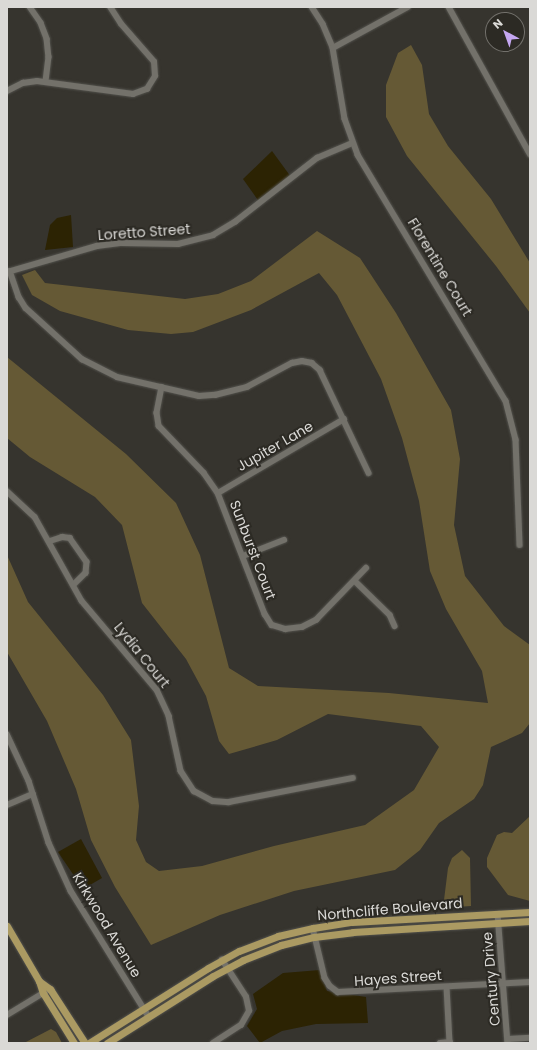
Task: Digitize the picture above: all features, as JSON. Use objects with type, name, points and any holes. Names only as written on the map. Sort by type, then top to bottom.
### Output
[{"type":"main road","name":"Northcliffe Boulevard","points":[[107,1043],[146,1012],[222,960],[259,943],[313,928],[352,922],[530,912]]},
{"type":"main road","name":"Northcliffe Boulevard","points":[[89,1043],[226,968],[268,950],[314,937],[352,932],[530,921]]},
{"type":"main road","points":[[7,926],[9,935],[39,981],[84,1043]]},
{"type":"main road","points":[[46,991],[74,1043]]},
{"type":"street","points":[[30,7],[41,22],[47,39],[49,57],[46,82]]},
{"type":"street","points":[[7,91],[23,83],[46,82],[133,94],[142,92],[151,85],[156,72],[154,62],[110,7]]},
{"type":"street","name":"Florentine Court","points":[[312,7],[323,24],[333,48],[345,119],[352,143],[506,401],[516,440],[520,545]]},
{"type":"street","points":[[333,48],[408,7]]},
{"type":"street","points":[[449,7],[530,154]]},
{"type":"street","name":"Loretto Street","points":[[9,272],[97,246],[122,243],[178,244],[213,234],[235,222],[312,161],[352,143]]},
{"type":"street","points":[[9,272],[19,297],[26,308],[82,359],[117,377],[199,396],[227,394],[247,387],[292,362],[307,361],[320,370],[369,473]]},
{"type":"street","name":"Sunburst Court","points":[[162,387],[156,414],[159,426],[204,473],[218,493],[266,618],[280,629],[302,626],[316,620],[366,568]]},
{"type":"street","name":"Jupiter Lane","points":[[218,493],[344,419]]},
{"type":"street","name":"Lydia Court","points":[[7,492],[35,517],[90,611],[157,690],[169,716],[181,771],[189,785],[200,795],[213,801],[229,802],[353,778]]},
{"type":"street","points":[[50,541],[62,537],[70,538],[87,562],[86,573],[74,585]]},
{"type":"street","points":[[243,556],[284,540]]},
{"type":"street","points":[[355,581],[390,615],[396,626]]},
{"type":"street","name":"Kirkwood Avenue","points":[[7,734],[34,794],[49,843],[71,891],[97,937],[146,1012]]},
{"type":"street","points":[[7,805],[34,794]]},
{"type":"street","name":"Century Drive","points":[[498,914],[505,984],[508,1041]]},
{"type":"street","name":"Hayes Street","points":[[313,928],[325,978],[330,986],[338,992],[530,982]]},
{"type":"street","points":[[213,1043],[241,1025],[249,1011],[246,997],[222,960]]},
{"type":"street","points":[[440,1043],[450,1043],[447,987]]},
{"type":"street","points":[[7,1015],[46,991]]},
{"type":"street","points":[[508,1041],[530,1038]]},
{"type":"shaded area","points":[[411,45],[422,65],[429,114],[448,146],[491,199],[530,263],[530,313],[496,266],[407,156],[386,117],[386,85],[398,53]]},
{"type":"shaded area","points":[[272,151],[291,177],[260,203],[243,179]]},
{"type":"shaded area","points":[[71,215],[73,247],[45,250],[50,225],[57,218]]},
{"type":"shaded area","points":[[317,231],[360,258],[396,313],[451,410],[460,459],[454,525],[465,576],[504,626],[530,645],[530,723],[522,733],[491,747],[483,785],[474,799],[439,823],[420,850],[395,870],[294,891],[220,915],[151,945],[115,887],[91,840],[76,789],[47,721],[7,652],[7,555],[28,602],[103,695],[131,740],[139,806],[136,840],[146,862],[159,871],[202,866],[274,846],[365,825],[414,790],[439,747],[421,726],[328,714],[277,740],[229,754],[219,741],[206,696],[186,659],[142,603],[122,525],[95,497],[30,457],[7,438],[7,357],[126,454],[176,503],[200,555],[229,668],[258,686],[389,693],[488,703],[482,671],[446,609],[430,571],[419,501],[402,438],[381,379],[337,295],[319,273],[251,310],[193,332],[171,334],[128,330],[60,311],[32,295],[22,275],[35,270],[45,283],[185,299],[218,294],[251,281]]},
{"type":"shaded area","points":[[530,816],[530,901],[508,895],[487,867],[487,858],[497,835],[504,832],[512,833]]},
{"type":"shaded area","points":[[81,839],[102,878],[83,889],[58,852]]},
{"type":"shaded area","points":[[462,850],[470,858],[471,906],[443,908],[448,868],[452,858]]},
{"type":"shaded area","points":[[320,970],[327,991],[366,997],[368,1023],[316,1024],[282,1031],[260,1043],[247,1026],[257,1009],[253,994],[283,973]]},
{"type":"shaded area","points":[[51,1029],[56,1032],[62,1043],[24,1043]]}]
